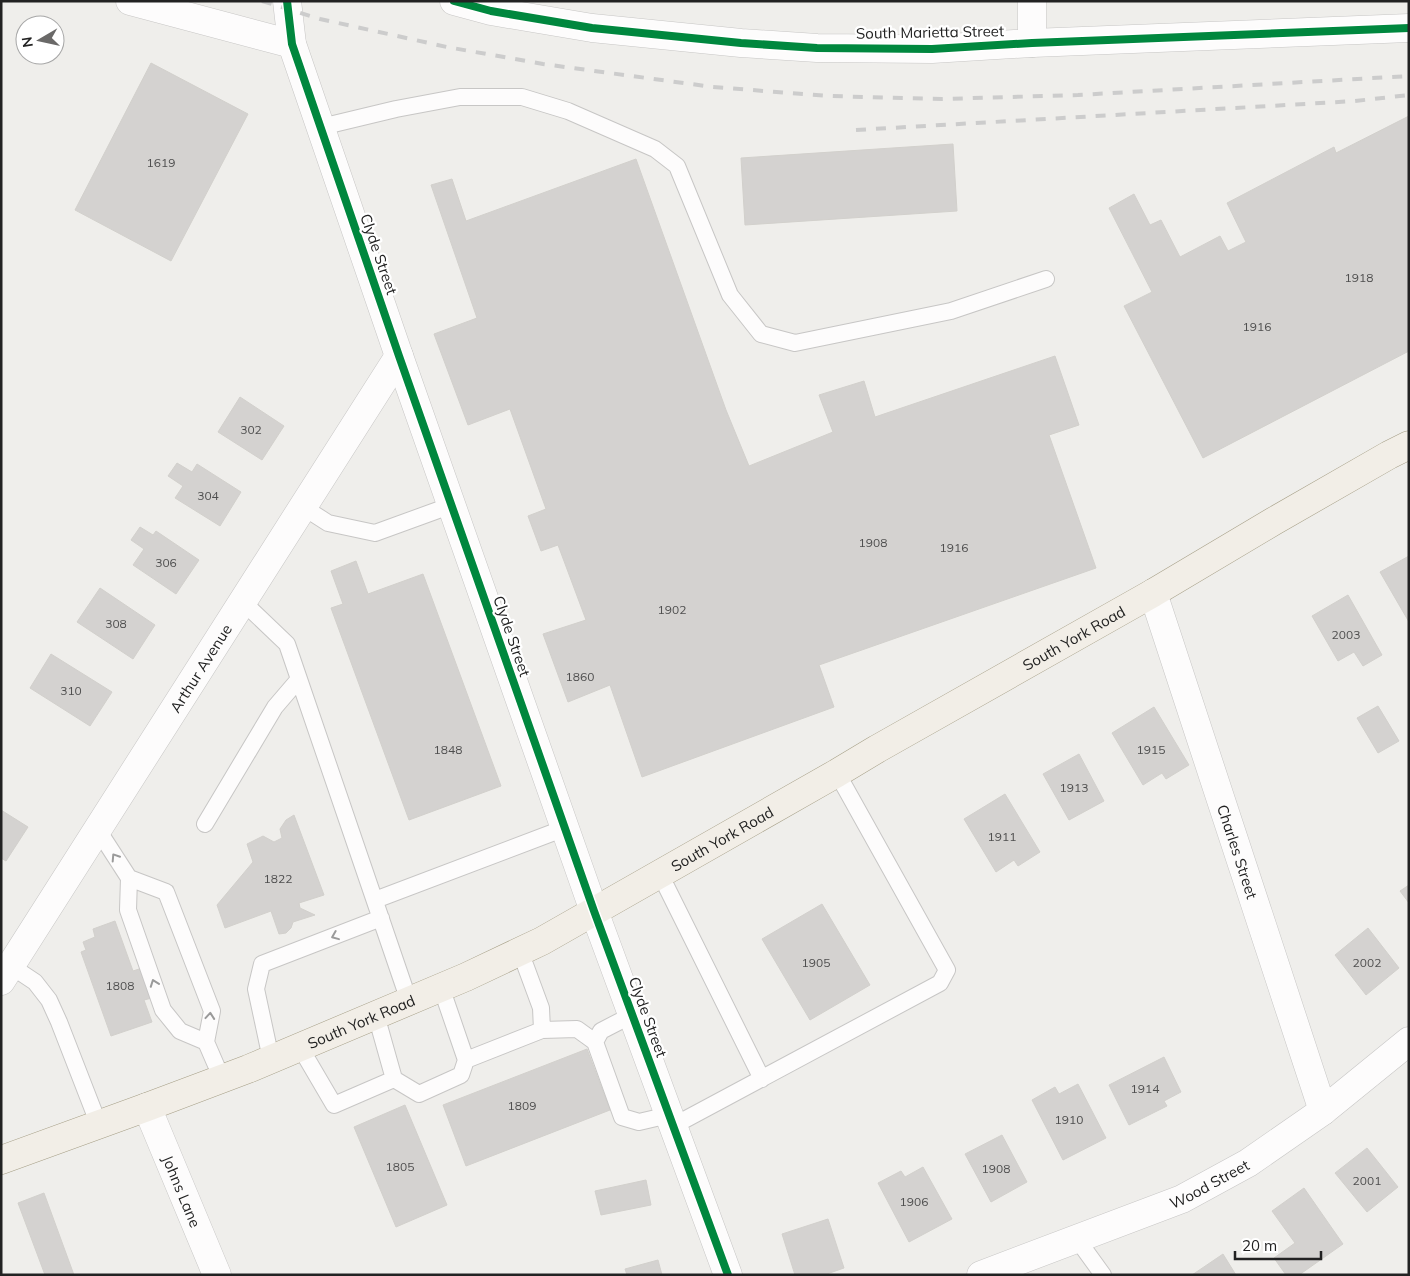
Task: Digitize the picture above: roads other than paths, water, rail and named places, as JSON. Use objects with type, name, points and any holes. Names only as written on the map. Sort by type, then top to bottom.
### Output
[{"type":"main road","name":"South York Road","points":[[1,1160],[271,1060],[441,987],[542,941],[1153,593],[1274,520],[1409,445]]},
{"type":"street","points":[[130,1],[292,44]]},
{"type":"street","name":"Clyde Street","points":[[287,1],[292,44],[399,356],[594,911],[728,1275]]},
{"type":"street","name":"South Marietta Street","points":[[454,1],[491,11],[592,28],[741,43],[817,48],[932,49],[1032,43],[1409,28]]},
{"type":"street","points":[[1032,1],[1032,43]]},
{"type":"street","name":"Arthur Avenue","points":[[6,974],[399,356]]},
{"type":"street","name":"Charles Street","points":[[1153,593],[1323,1111]]},
{"type":"street","name":"Wood Street","points":[[981,1275],[1182,1199],[1248,1163],[1323,1111],[1409,1041]]},
{"type":"street","name":"Johns Lane","points":[[147,1107],[217,1275]]},
{"type":"lane","points":[[321,127],[396,109],[460,97],[522,97],[568,111],[655,149],[677,166],[730,295],[761,334],[795,343],[951,311],[1046,279]]},
{"type":"lane","points":[[303,507],[328,523],[375,533],[452,505]]},
{"type":"lane","points":[[243,602],[287,644],[409,1001]]},
{"type":"lane","points":[[205,824],[275,707],[299,680]]},
{"type":"lane","points":[[466,1060],[542,1030],[577,1029],[595,1042],[622,1116],[639,1122],[671,1120],[762,1079],[940,983],[947,970],[837,773]]},
{"type":"lane","points":[[374,900],[565,828]]},
{"type":"lane","points":[[98,830],[129,878],[128,910],[163,1010],[180,1031],[206,1042]]},
{"type":"lane","points":[[660,874],[762,1079]]},
{"type":"lane","points":[[129,878],[166,892],[212,1011],[206,1042],[222,1079]]},
{"type":"lane","points":[[271,1060],[256,989],[262,964],[381,918]]},
{"type":"lane","points":[[520,951],[541,1008],[542,1030]]},
{"type":"lane","points":[[6,974],[35,982],[49,1000],[99,1125]]},
{"type":"lane","points":[[376,1015],[394,1080],[419,1094],[461,1075],[466,1060],[441,987]]},
{"type":"lane","points":[[595,1042],[601,1031],[632,1015]]},
{"type":"lane","points":[[300,1047],[334,1105],[394,1080]]},
{"type":"lane","points":[[1077,1239],[1103,1275]]},
{"type":"railway","points":[[262,1],[320,19],[447,47],[543,64],[713,87],[829,96],[942,99],[1078,95],[1409,76]]},
{"type":"railway","points":[[856,130],[1355,101],[1409,95]]}]
